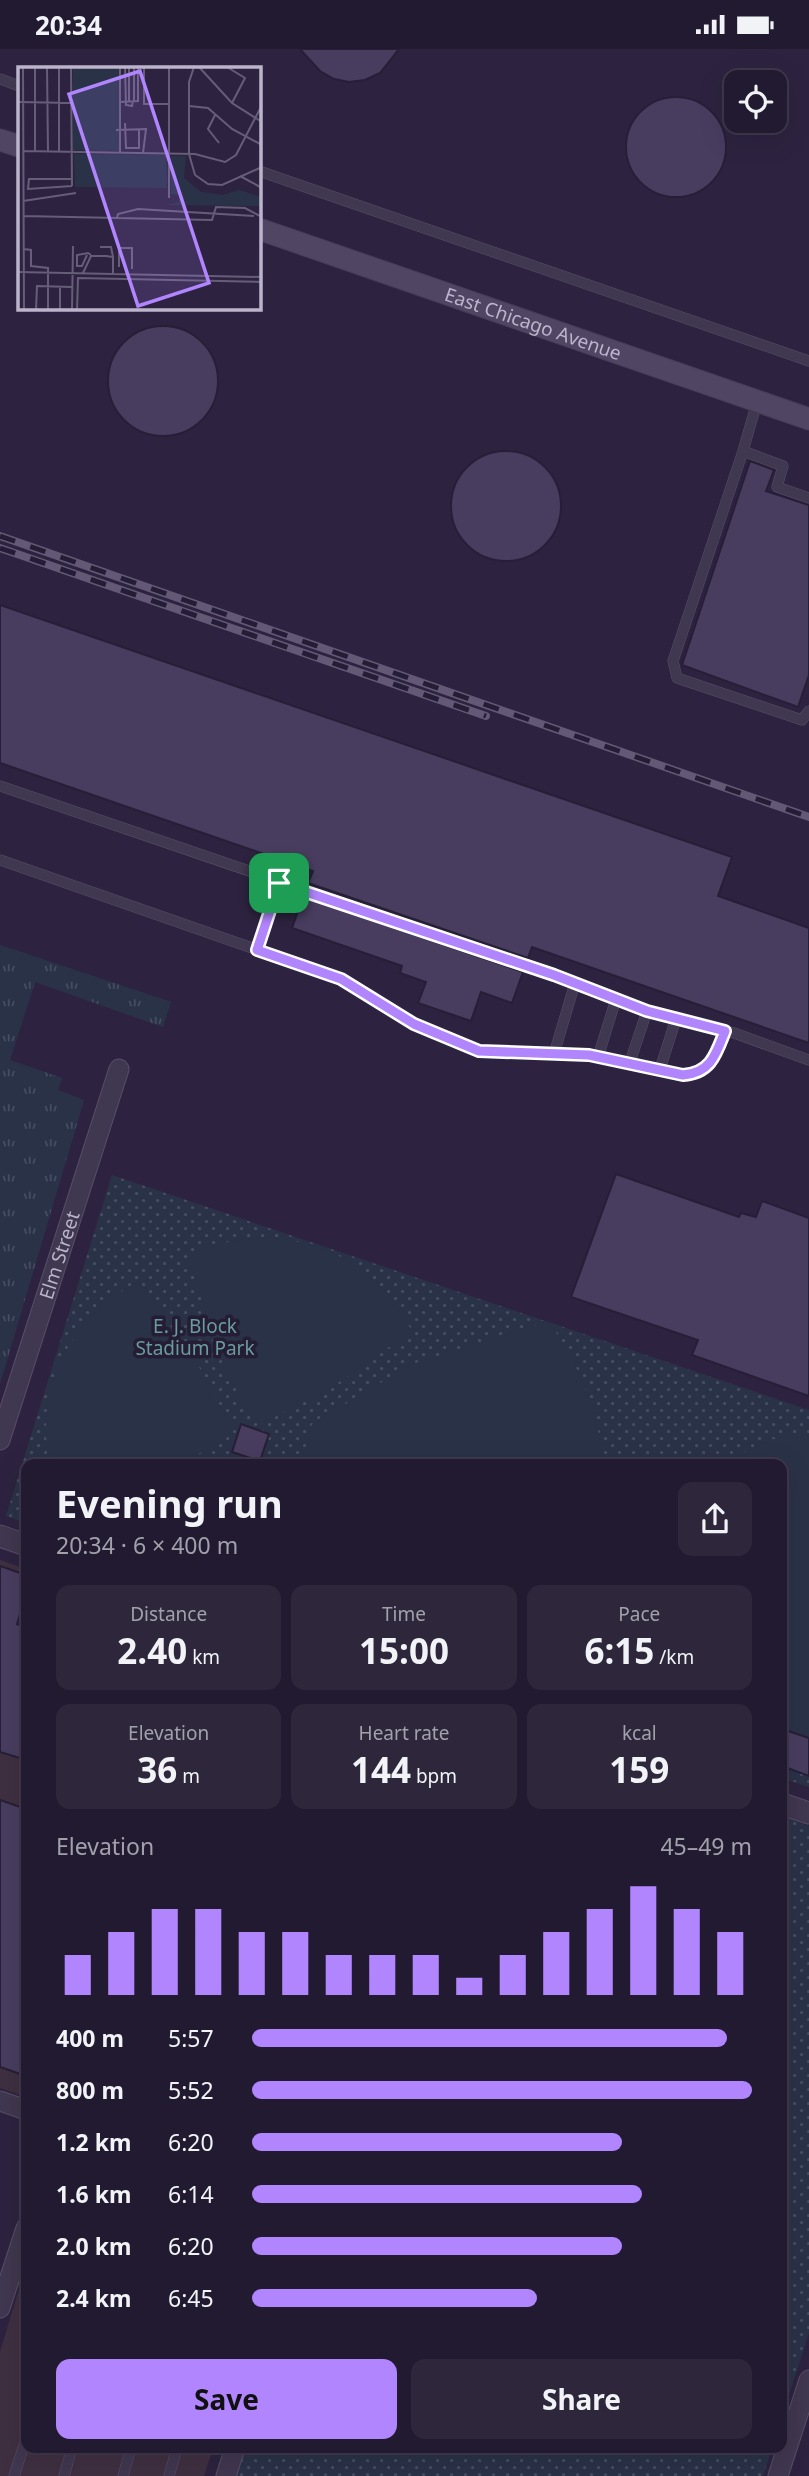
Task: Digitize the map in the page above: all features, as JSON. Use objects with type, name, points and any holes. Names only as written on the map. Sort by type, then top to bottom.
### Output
[{"type":"main road","points":[[0,139],[18,146]]},
{"type":"main road","name":"East Chicago Avenue","points":[[261,230],[809,419]]},
{"type":"street","name":"Elm Street","points":[[0,1440],[119,1069]]},
{"type":"street","points":[[0,1537],[21,1543]]},
{"type":"street","points":[[787,1806],[809,1813]]},
{"type":"street","points":[[0,2101],[21,2108]]},
{"type":"street","points":[[0,2308],[21,2243]]},
{"type":"street","points":[[787,2448],[809,2380]]},
{"type":"street","points":[[226,2476],[233,2453]]},
{"type":"street","points":[[778,2476],[785,2453]]},
{"type":"lane","points":[[0,79],[18,86]]},
{"type":"lane","points":[[261,172],[809,361]]},
{"type":"lane","points":[[757,401],[673,661],[677,678],[802,720],[809,711]]},
{"type":"lane","points":[[743,451],[783,466],[777,487],[809,498]]},
{"type":"lane","points":[[0,786],[575,983],[647,1011],[725,1031],[809,1060]]},
{"type":"lane","points":[[0,860],[341,979],[414,1024],[479,1051],[598,1056],[683,1075],[697,1074],[713,1062],[725,1031]]},
{"type":"lane","points":[[257,950],[279,883]]},
{"type":"lane","points":[[554,1053],[575,983]]},
{"type":"lane","points":[[598,1056],[617,999]]},
{"type":"lane","points":[[630,1062],[647,1011]]},
{"type":"lane","points":[[660,1069],[676,1019]]},
{"type":"lane","points":[[14,2476],[21,2453]]},
{"type":"lane","points":[[64,2476],[71,2453]]},
{"type":"lane","points":[[123,2476],[130,2453]]},
{"type":"lane","points":[[169,2476],[176,2453]]},
{"type":"shaded area","points":[[0,1560],[21,1567],[21,2095],[0,2088]]},
{"type":"shaded area","points":[[21,2283],[21,2453],[211,2453],[204,2476],[0,2476],[0,2352]]},
{"type":"green space","points":[[0,945],[171,1002],[163,1027],[35,982],[10,1060],[62,1078],[58,1090],[84,1100],[0,1384]]},
{"type":"green space","name":"E. J. Block Stadium Park","points":[[112,1175],[809,1410],[809,1787],[787,1780],[787,1459],[24,1459]]},
{"type":"green space","points":[[263,1237],[312,1245],[351,1263],[368,1275],[383,1291],[412,1331],[325,1392],[266,1420],[249,1415],[223,1363],[188,1254],[222,1243]]},
{"type":"green space","points":[[139,1281],[203,1373],[230,1425],[226,1439],[188,1459],[49,1459],[46,1436],[47,1409],[53,1382],[63,1357],[76,1334],[115,1296]]},
{"type":"green space","points":[[550,1323],[586,1390],[597,1427],[602,1459],[308,1459],[304,1453],[312,1424],[412,1364]]},
{"type":"green space","points":[[790,1435],[809,1435],[809,1776],[787,1768],[787,1459],[731,1459],[766,1441]]},
{"type":"green space","name":"E. J. Block Stadium Park","points":[[21,1468],[21,1521],[6,1516]]},
{"type":"green space","points":[[787,1818],[809,1826],[809,2333],[787,2401]]},
{"type":"green space","points":[[242,2453],[770,2453],[763,2476],[235,2476]]},
{"type":"building","points":[[300,49],[399,49],[380,73],[365,80],[349,82],[334,79],[320,71]]},
{"type":"building","points":[[676,97],[695,101],[711,112],[722,128],[726,147],[722,166],[711,182],[695,193],[676,197],[657,193],[641,182],[630,166],[626,147],[630,128],[641,112],[657,101]]},
{"type":"building","points":[[163,326],[184,331],[202,342],[213,360],[218,381],[213,402],[202,420],[184,431],[163,436],[142,431],[124,420],[113,402],[108,381],[113,360],[124,342],[142,331]]},
{"type":"building","points":[[506,451],[527,456],[545,467],[556,485],[561,506],[556,527],[545,545],[527,556],[506,561],[485,556],[467,545],[456,527],[451,506],[456,485],[467,467],[485,456]]},
{"type":"building","points":[[750,461],[774,470],[766,491],[809,505],[809,675],[798,707],[682,665]]},
{"type":"building","points":[[0,605],[732,857],[718,896],[809,928],[809,1043],[532,947],[528,958],[308,883],[313,871],[0,763]]},
{"type":"building","points":[[303,897],[523,972],[512,1003],[481,992],[471,1021],[418,1003],[426,982],[400,973],[402,966],[292,928]]},
{"type":"building","points":[[616,1174],[739,1217],[741,1213],[756,1217],[762,1201],[809,1218],[809,1396],[692,1355],[698,1340],[571,1297]]},
{"type":"building","points":[[241,1424],[269,1434],[261,1459],[232,1452]]},
{"type":"building","points":[[0,1566],[21,1573],[21,1612],[17,1624],[21,1625],[21,1758],[0,1752]]},
{"type":"building","points":[[787,1731],[809,1738],[809,1776],[787,1768]]},
{"type":"building","points":[[0,1800],[21,1807],[21,2074],[0,2067]]},
{"type":"railway","points":[[0,536],[809,817]]},
{"type":"railway","points":[[0,548],[486,716]]},
{"type":"route","points":[[279,883],[554,975],[647,1011],[725,1031],[713,1062],[697,1074],[683,1075],[589,1055],[479,1051],[414,1024],[341,979],[257,950],[279,883]]}]
